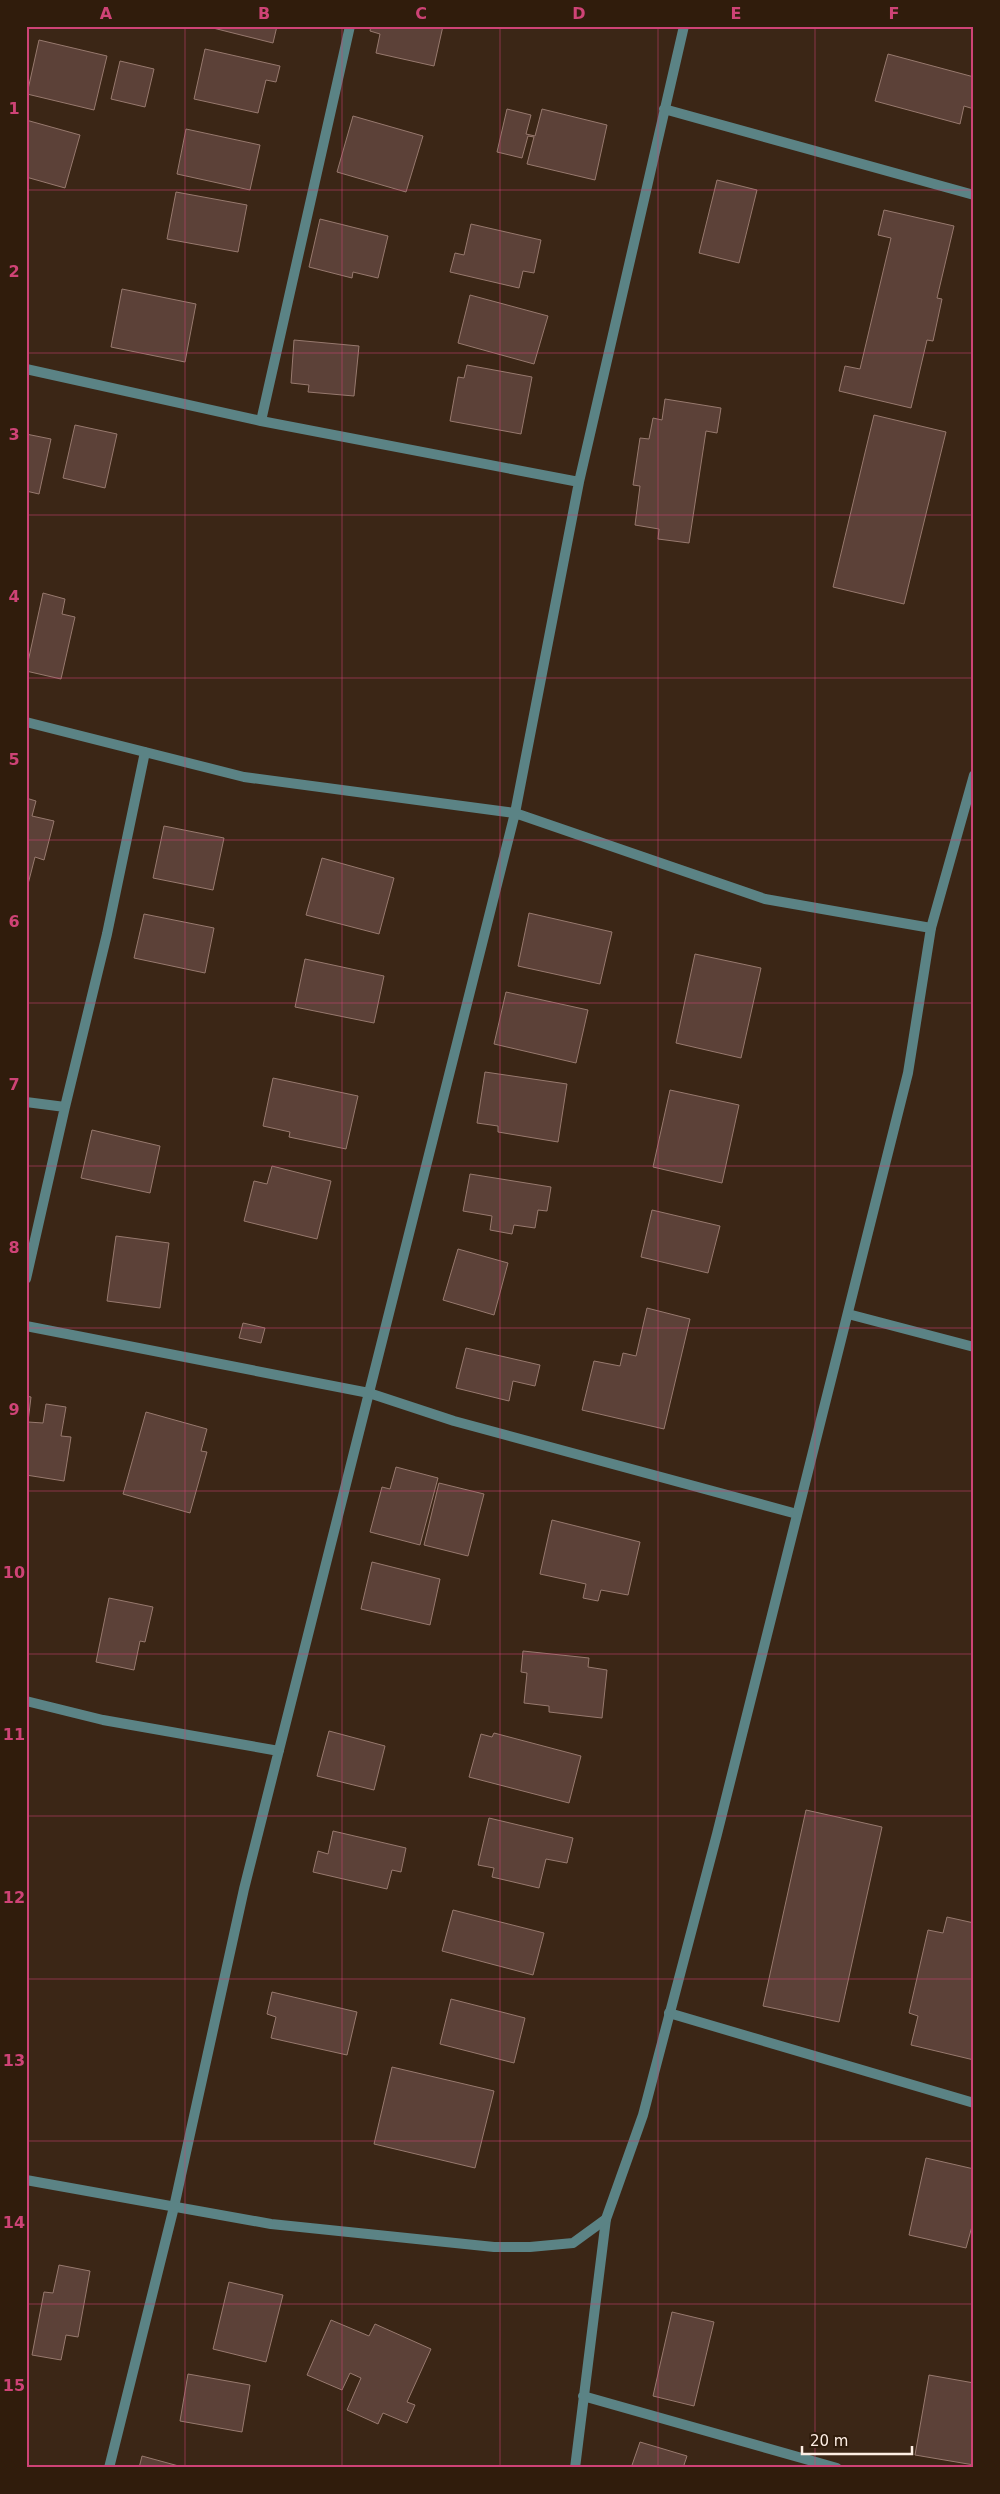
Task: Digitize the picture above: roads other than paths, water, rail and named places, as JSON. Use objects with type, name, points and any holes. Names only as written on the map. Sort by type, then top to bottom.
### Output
[{"type":"street","points":[[262,421],[350,26]]},
{"type":"street","points":[[109,2468],[174,2207],[244,1889],[515,813],[579,482],[684,26]]},
{"type":"street","points":[[664,109],[974,196]]},
{"type":"street","points":[[26,369],[262,421],[579,482]]},
{"type":"street","points":[[26,722],[244,777],[515,813],[766,899],[931,928]]},
{"type":"street","points":[[26,1279],[107,934],[144,752]]},
{"type":"street","points":[[575,2468],[606,2219],[643,2116],[797,1514],[908,1073],[931,928],[974,776]]},
{"type":"street","points":[[26,1102],[65,1107]]},
{"type":"street","points":[[848,1314],[974,1347]]},
{"type":"street","points":[[26,1326],[369,1393],[454,1421],[797,1514]]},
{"type":"street","points":[[26,1701],[102,1720],[279,1751]]},
{"type":"street","points":[[669,2013],[974,2103]]},
{"type":"street","points":[[26,2180],[271,2224],[494,2247],[573,2243],[606,2219]]},
{"type":"street","points":[[583,2396],[837,2468]]}]
